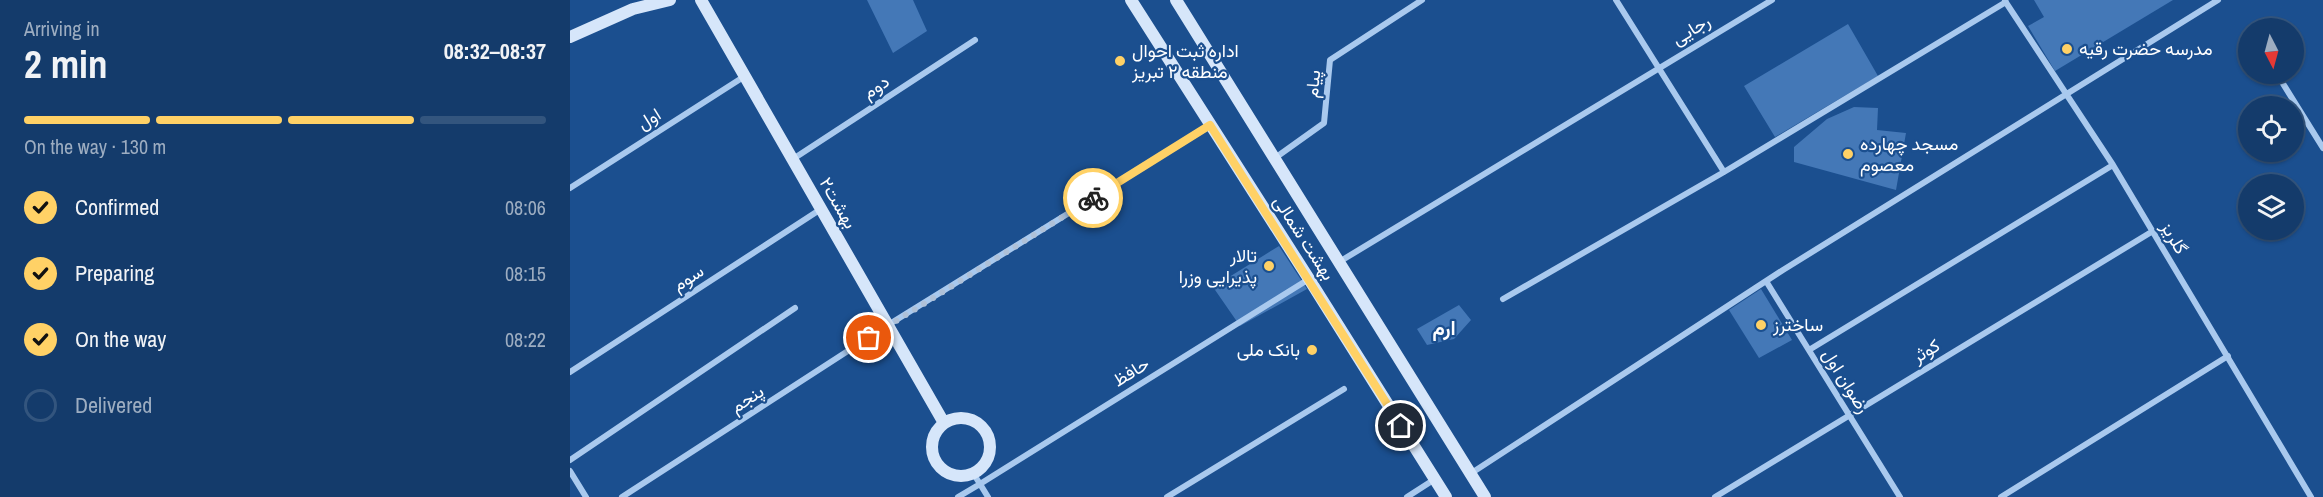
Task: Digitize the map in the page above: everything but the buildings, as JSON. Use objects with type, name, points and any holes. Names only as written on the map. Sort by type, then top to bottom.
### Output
[{"type":"main road","points":[[570,37],[633,9],[670,0]]},
{"type":"main road","name":"بهشت۲","points":[[701,0],[944,423]]},
{"type":"main road","name":"بهشت شمالی","points":[[1131,0],[1446,497]]},
{"type":"main road","name":"بهشت شمالی","points":[[1176,0],[1485,497]]},
{"type":"main road","points":[[958,418],[973,420],[985,430],[991,444],[988,459],[979,471],[964,476],[949,474],[938,465],[932,450],[934,435],[944,423],[958,418]]},
{"type":"street","name":"پیام","points":[[1275,158],[1324,123],[1330,60],[1422,0]]},
{"type":"street","points":[[1616,0],[1724,172]]},
{"type":"street","name":"رجایی","points":[[1339,263],[1772,0]]},
{"type":"street","points":[[1470,474],[1766,281],[2218,0]]},
{"type":"street","points":[[1503,299],[1724,172],[2006,1]]},
{"type":"street","name":"گلریز","points":[[2006,1],[2113,165],[2310,497]]},
{"type":"street","name":"دوم","points":[[793,160],[975,40]]},
{"type":"street","name":"اول","points":[[570,188],[745,76]]},
{"type":"street","points":[[2283,84],[2323,148]]},
{"type":"street","name":"پنجم","points":[[622,497],[888,326],[1210,125]]},
{"type":"street","points":[[1809,350],[2113,165]]},
{"type":"street","name":"سوم","points":[[570,372],[821,209]]},
{"type":"street","name":"کوثر","points":[[1715,497],[2153,231]]},
{"type":"street","name":"حافظ","points":[[958,497],[1309,279]]},
{"type":"street","name":"رضوان اول","points":[[1766,281],[1900,497]]},
{"type":"street","points":[[570,460],[795,308]]},
{"type":"street","points":[[2001,497],[2228,356]]},
{"type":"street","points":[[1167,497],[1344,389]]},
{"type":"street","points":[[570,471],[586,497]]},
{"type":"street","points":[[973,473],[988,497]]},
{"type":"street","points":[[1407,497],[1435,479]]},
{"type":"way so far","points":[[869,338],[1093,198]]},
{"type":"place","name":"مدرسه حضرت رقیه","points":[[2067,49]]},
{"type":"place","name":"اداره ثبت احوال منطقه ۲ تبریز","points":[[1120,61]]},
{"type":"place","name":"مسجد چهارده معصوم","points":[[1848,154]]},
{"type":"place","name":"تالار پذیرایی وزرا","points":[[1269,266]]},
{"type":"place","name":"ساخترز","points":[[1761,325]]},
{"type":"place","name":"بانک ملی","points":[[1312,350]]},
{"type":"district","name":"ارم","points":[[1444,328]]},
{"type":"route","points":[[1093,198],[1210,125],[1401,426]]}]
